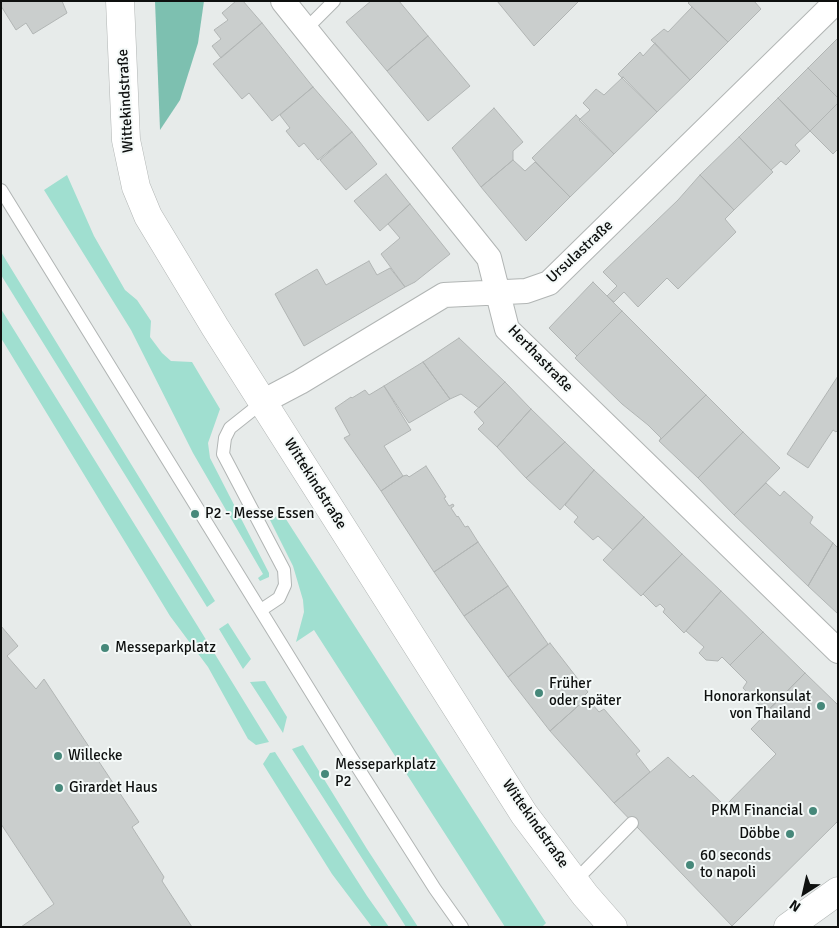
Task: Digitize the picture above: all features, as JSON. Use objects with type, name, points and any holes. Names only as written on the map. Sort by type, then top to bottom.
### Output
[{"type":"street","name":"Wittekindstraße","points":[[120,1],[126,140],[132,173],[140,199],[162,241],[524,814],[575,881],[614,927]]},
{"type":"street","name":"Herthastraße","points":[[283,1],[490,258],[507,329],[838,651]]},
{"type":"street","name":"Ursulastraße","points":[[264,401],[300,382],[444,295],[526,291],[550,283],[837,1]]},
{"type":"street","points":[[788,927],[838,891]]},
{"type":"lane","points":[[306,29],[334,1]]},
{"type":"lane","points":[[1,190],[372,790],[435,889],[462,927]]},
{"type":"lane","points":[[261,610],[279,598],[285,585],[284,570],[223,454],[225,438],[230,428],[264,401]]},
{"type":"lane","points":[[575,881],[632,823]]},
{"type":"green space","points":[[155,1],[204,1],[198,43],[180,100],[160,130]]},
{"type":"green space","points":[[67,175],[94,236],[125,290],[137,300],[151,321],[150,337],[162,353],[171,361],[192,362],[220,409],[208,443],[210,458],[269,573],[269,577],[260,581],[258,578],[263,574],[193,453],[131,330],[44,190]]},
{"type":"green space","points":[[1,252],[215,601],[207,607],[1,275]]},
{"type":"green space","points":[[1,309],[269,742],[256,745],[248,739],[208,667],[170,616],[1,338]]},
{"type":"green space","points":[[282,513],[546,923],[542,927],[505,927],[314,630],[296,642],[304,612],[303,600],[293,566],[270,520]]},
{"type":"green space","points":[[228,623],[251,659],[243,669],[219,629]]},
{"type":"green space","points":[[265,681],[287,717],[283,733],[250,682]]},
{"type":"green space","points":[[303,745],[418,927],[406,927],[292,749]]},
{"type":"green space","points":[[275,752],[367,896],[389,927],[372,927],[332,874],[263,764],[270,753]]},
{"type":"building","points":[[1,1],[62,1],[67,13],[33,34],[26,23],[16,30],[1,6]]},
{"type":"building","points":[[236,1],[243,1],[262,23],[221,58],[212,46],[221,39],[214,30],[228,20],[222,13]]},
{"type":"building","points":[[371,1],[399,1],[428,36],[387,71],[346,22]]},
{"type":"building","points":[[497,1],[579,1],[534,46]]},
{"type":"building","points":[[690,1],[754,1],[761,9],[728,42],[688,3]]},
{"type":"building","points":[[692,7],[728,42],[690,80],[651,40],[664,29],[668,32]]},
{"type":"building","points":[[262,23],[313,87],[272,121],[249,93],[242,99],[213,64]]},
{"type":"building","points":[[428,36],[470,86],[428,121],[387,71]]},
{"type":"building","points":[[838,38],[838,98],[808,68]]},
{"type":"building","points":[[655,43],[690,80],[657,112],[618,74],[640,52],[643,56]]},
{"type":"building","points":[[808,68],[838,98],[838,103],[810,131],[778,98]]},
{"type":"building","points":[[623,77],[657,112],[614,154],[579,120],[590,110],[583,103],[596,89],[604,95]]},
{"type":"building","points":[[313,87],[352,132],[318,160],[304,143],[299,147],[286,131],[290,128],[280,115]]},
{"type":"building","points":[[778,98],[810,131],[795,145],[800,151],[786,165],[781,161],[771,170],[739,137]]},
{"type":"building","points":[[838,103],[838,149],[833,154],[810,131]]},
{"type":"building","points":[[494,108],[523,142],[513,151],[513,160],[481,187],[452,148]]},
{"type":"building","points":[[576,115],[614,154],[570,197],[532,158]]},
{"type":"building","points":[[352,132],[377,164],[346,190],[320,160]]},
{"type":"building","points":[[739,137],[773,172],[734,210],[700,175]]},
{"type":"building","points":[[513,160],[525,171],[535,162],[570,197],[526,241],[481,187]]},
{"type":"building","points":[[386,174],[410,204],[380,231],[354,201]]},
{"type":"building","points":[[700,175],[734,210],[725,219],[736,232],[678,289],[667,278],[638,307],[624,292],[614,302],[607,296],[617,286],[603,272],[678,200]]},
{"type":"building","points":[[410,204],[450,254],[415,282],[405,287],[381,254],[400,238],[388,224]]},
{"type":"building","points":[[369,261],[377,275],[390,268],[405,287],[304,346],[275,294],[317,269],[326,285]]},
{"type":"building","points":[[593,282],[622,311],[577,356],[549,328]]},
{"type":"building","points":[[622,311],[706,395],[659,441],[661,438],[648,425],[622,404],[575,358]]},
{"type":"building","points":[[459,338],[505,382],[479,408],[461,394],[450,399],[423,362]]},
{"type":"building","points":[[423,362],[450,399],[409,423],[384,386]]},
{"type":"building","points":[[838,376],[838,430],[836,432],[833,430],[808,468],[787,454]]},
{"type":"building","points":[[505,382],[531,409],[497,447],[478,429],[484,423],[474,412]]},
{"type":"building","points":[[384,386],[411,430],[384,446],[403,476],[381,491],[344,438],[350,435],[335,408],[365,390],[369,395]]},
{"type":"building","points":[[706,395],[743,432],[698,478],[659,441]]},
{"type":"building","points":[[531,409],[565,442],[526,478],[497,447]]},
{"type":"building","points":[[743,432],[780,468],[734,515],[698,478]]},
{"type":"building","points":[[565,442],[594,470],[560,510],[526,478]]},
{"type":"building","points":[[426,466],[446,497],[444,498],[449,506],[453,504],[454,506],[451,508],[465,527],[468,526],[478,542],[434,572],[381,491],[403,476],[407,475],[409,477]]},
{"type":"building","points":[[594,470],[644,517],[613,550],[598,536],[593,540],[574,522],[578,517],[565,505]]},
{"type":"building","points":[[766,483],[780,496],[784,491],[813,517],[810,523],[833,543],[808,586],[734,515]]},
{"type":"building","points":[[644,517],[682,554],[641,596],[603,560]]},
{"type":"building","points":[[478,542],[508,586],[464,616],[434,572]]},
{"type":"building","points":[[833,543],[838,548],[838,614],[808,586]]},
{"type":"building","points":[[682,554],[721,591],[684,633],[663,612],[665,609],[660,604],[656,607],[643,594]]},
{"type":"building","points":[[508,586],[548,644],[508,677],[464,616]]},
{"type":"building","points":[[721,591],[763,632],[730,665],[722,657],[718,661],[706,660],[699,653],[704,647],[686,631]]},
{"type":"building","name":"Girardet Haus","points":[[1,626],[18,646],[7,656],[36,689],[44,679],[139,822],[132,827],[164,877],[162,881],[192,927],[21,927],[54,904],[1,824]]},
{"type":"building","points":[[763,632],[805,673],[766,712],[743,688],[747,682],[730,665]]},
{"type":"building","points":[[550,643],[588,692],[585,695],[587,698],[550,731],[508,677]]},
{"type":"building","points":[[805,673],[838,705],[838,821],[732,926],[614,803],[668,757],[690,778],[693,775],[725,806],[776,754],[751,729]]},
{"type":"building","points":[[587,698],[599,712],[604,709],[640,751],[636,754],[650,772],[614,803],[550,731]]},
{"type":"place","name":"P2 - Messe Essen","points":[[195,514]]},
{"type":"place","name":"Messeparkplatz","points":[[105,648]]},
{"type":"place","name":"Früher oder später","points":[[539,693]]},
{"type":"place","name":"Honorarkonsulat von Thailand","points":[[821,706]]},
{"type":"place","name":"Willecke","points":[[58,756]]},
{"type":"place","name":"Messeparkplatz P2","points":[[325,774]]},
{"type":"place","name":"Girardet Haus","points":[[59,788]]},
{"type":"place","name":"PKM Financial","points":[[813,811]]},
{"type":"place","name":"Döbbe","points":[[790,834]]},
{"type":"place","name":"60 seconds to napoli","points":[[690,865]]}]
